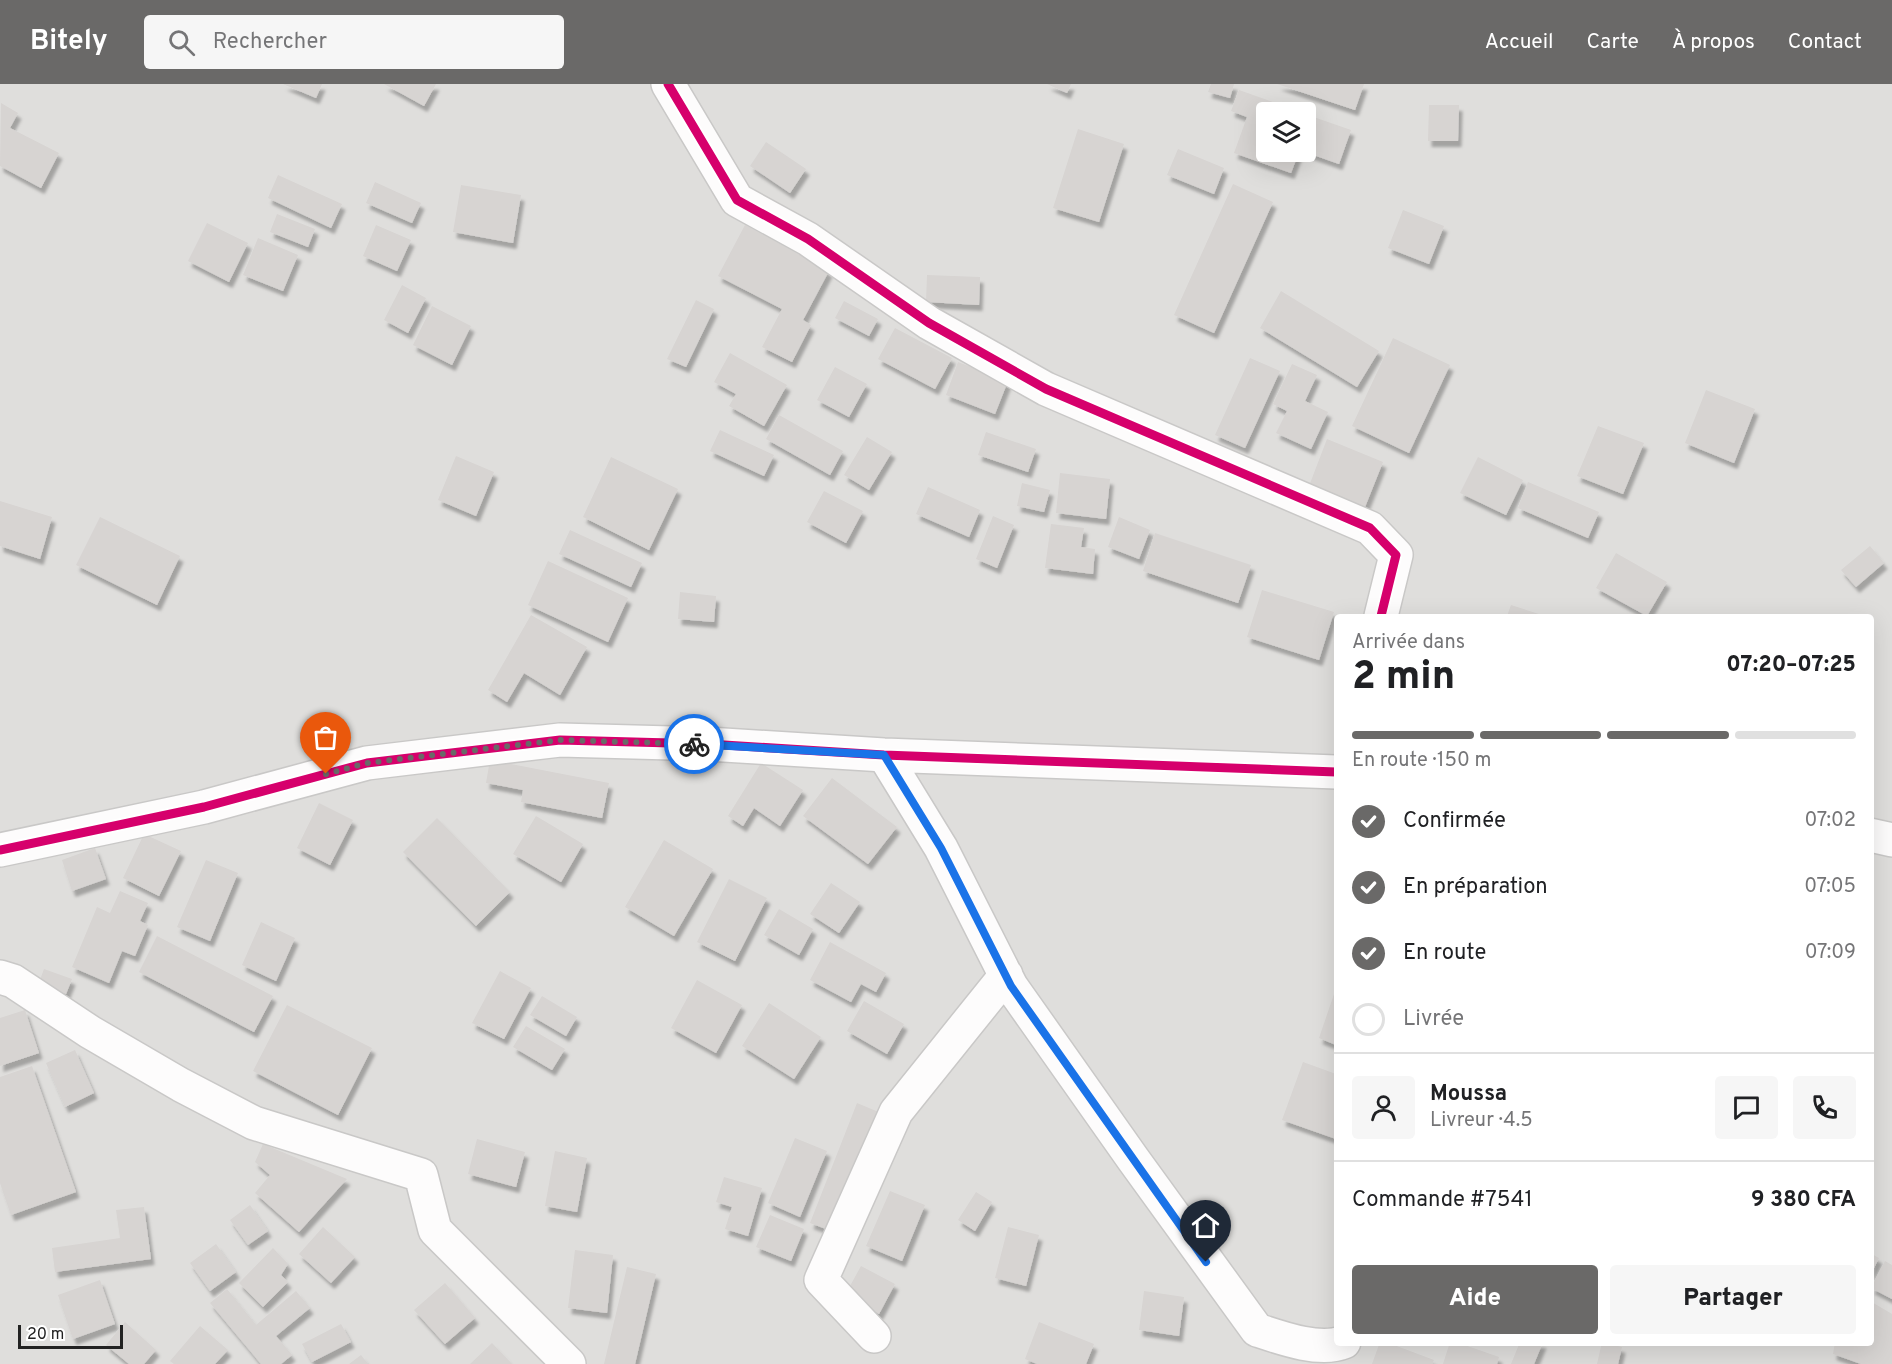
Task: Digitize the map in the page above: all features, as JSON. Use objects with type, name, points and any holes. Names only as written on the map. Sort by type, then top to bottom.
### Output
[{"type":"street","points":[[668,84],[737,200],[808,239],[929,323],[1046,389],[1370,528],[1396,555],[1381,614]]},
{"type":"street","points":[[0,850],[204,807],[367,763],[560,740],[708,744],[884,755],[1334,772]]},
{"type":"street","points":[[884,755],[941,848],[1006,975],[1133,1159],[1257,1330],[1283,1339],[1335,1346]]},
{"type":"street","points":[[1874,836],[1892,840]]},
{"type":"street","points":[[874,1336],[821,1280],[896,1112],[1006,975]]},
{"type":"street","points":[[0,977],[13,981],[90,1032],[181,1085],[254,1123],[421,1175],[435,1230],[569,1364]]},
{"type":"shaded area","points":[[0,84],[1892,84],[1892,1364],[0,1364]]},
{"type":"building","points":[[283,84],[322,84],[316,98]]},
{"type":"building","points":[[384,84],[436,84],[424,106]]},
{"type":"building","points":[[1047,84],[1071,84],[1067,93]]},
{"type":"building","points":[[1211,84],[1234,84],[1230,98],[1208,92]]},
{"type":"building","points":[[1277,84],[1364,84],[1355,110]]},
{"type":"building","points":[[1239,90],[1273,102],[1256,102],[1256,161],[1234,153],[1247,117],[1231,111]]},
{"type":"building","points":[[1,103],[18,113],[10,128],[59,153],[41,188],[0,166]]},
{"type":"building","points":[[1429,105],[1459,105],[1458,141],[1428,141]]},
{"type":"building","points":[[1316,118],[1351,130],[1339,164],[1316,156]]},
{"type":"building","points":[[1078,129],[1124,144],[1099,222],[1053,208]]},
{"type":"building","points":[[766,142],[806,169],[790,193],[750,166]]},
{"type":"building","points":[[1178,149],[1224,168],[1214,194],[1167,175]]},
{"type":"building","points":[[1260,162],[1295,162],[1291,173]]},
{"type":"building","points":[[278,175],[342,204],[331,228],[268,198]]},
{"type":"building","points":[[375,182],[421,203],[412,223],[366,203]]},
{"type":"building","points":[[1233,184],[1273,202],[1214,333],[1174,315]]},
{"type":"building","points":[[461,185],[521,195],[513,243],[453,232]]},
{"type":"building","points":[[1403,210],[1444,226],[1429,264],[1388,248]]},
{"type":"building","points":[[277,214],[315,229],[308,247],[270,232]]},
{"type":"building","points":[[207,223],[248,243],[229,282],[188,261]]},
{"type":"building","points":[[376,225],[411,240],[397,271],[363,256]]},
{"type":"building","points":[[745,225],[829,271],[803,320],[811,325],[792,362],[762,347],[782,309],[718,276]]},
{"type":"building","points":[[258,238],[298,255],[283,291],[243,275]]},
{"type":"building","points":[[927,275],[980,277],[979,305],[926,302]]},
{"type":"building","points":[[402,285],[426,298],[408,333],[384,320]]},
{"type":"building","points":[[1281,291],[1379,351],[1357,387],[1260,328]]},
{"type":"building","points":[[696,300],[714,309],[686,367],[667,359]]},
{"type":"building","points":[[844,301],[878,319],[869,336],[835,318]]},
{"type":"building","points":[[432,306],[471,326],[452,365],[413,345]]},
{"type":"building","points":[[895,328],[952,358],[935,389],[878,359]]},
{"type":"building","points":[[1393,338],[1450,365],[1409,453],[1352,426]]},
{"type":"building","points":[[730,353],[787,385],[764,426],[729,406],[736,394],[714,382]]},
{"type":"building","points":[[1250,358],[1280,371],[1245,448],[1215,435]]},
{"type":"building","points":[[958,362],[1008,381],[995,414],[946,395]]},
{"type":"building","points":[[1292,364],[1317,375],[1305,401],[1328,412],[1311,449],[1276,433],[1287,411],[1273,404]]},
{"type":"building","points":[[835,367],[867,384],[849,417],[817,400]]},
{"type":"building","points":[[1706,390],[1755,409],[1734,463],[1685,443]]},
{"type":"building","points":[[779,415],[843,451],[830,475],[766,439]]},
{"type":"building","points":[[1598,426],[1644,443],[1623,494],[1577,476]]},
{"type":"building","points":[[720,430],[774,455],[764,476],[710,451]]},
{"type":"building","points":[[986,432],[1036,449],[1028,472],[978,455]]},
{"type":"building","points":[[867,437],[892,452],[869,490],[844,475]]},
{"type":"building","points":[[1327,439],[1383,462],[1365,507],[1309,486]]},
{"type":"building","points":[[456,456],[494,472],[476,516],[438,500]]},
{"type":"building","points":[[611,457],[678,489],[649,550],[583,517]]},
{"type":"building","points":[[1478,457],[1523,480],[1506,515],[1460,493]]},
{"type":"building","points":[[1060,473],[1110,479],[1106,519],[1056,513]]},
{"type":"building","points":[[1528,482],[1599,512],[1588,538],[1518,508]]},
{"type":"building","points":[[1022,483],[1050,490],[1044,512],[1017,506]]},
{"type":"building","points":[[928,487],[980,510],[969,537],[916,514]]},
{"type":"building","points":[[824,491],[863,511],[846,543],[807,522]]},
{"type":"building","points":[[0,501],[52,517],[40,559],[0,546]]},
{"type":"building","points":[[993,516],[1014,525],[997,568],[976,559]]},
{"type":"building","points":[[100,517],[180,556],[157,605],[76,565]]},
{"type":"building","points":[[1119,517],[1150,530],[1139,559],[1108,547]]},
{"type":"building","points":[[1051,524],[1084,528],[1081,547],[1095,549],[1093,574],[1045,568]]},
{"type":"building","points":[[570,530],[642,563],[631,587],[559,554]]},
{"type":"building","points":[[1155,533],[1251,565],[1238,603],[1143,571]]},
{"type":"building","points":[[1870,546],[1884,563],[1856,587],[1841,570]]},
{"type":"building","points":[[1616,553],[1667,582],[1648,614],[1643,614],[1596,588]]},
{"type":"building","points":[[548,561],[628,598],[608,642],[528,605]]},
{"type":"building","points":[[1262,590],[1334,612],[1319,660],[1247,637]]},
{"type":"building","points":[[680,592],[716,596],[714,622],[678,619]]},
{"type":"building","points":[[1511,605],[1539,614],[1508,614]]},
{"type":"building","points":[[531,615],[587,647],[560,695],[524,673],[507,702],[488,690]]},
{"type":"building","points":[[490,760],[609,783],[602,818],[521,802],[523,790],[486,783]]},
{"type":"building","points":[[761,763],[803,790],[780,826],[754,808],[743,826],[728,816]]},
{"type":"building","points":[[832,778],[897,827],[868,864],[803,816]]},
{"type":"building","points":[[319,803],[353,820],[330,865],[297,848]]},
{"type":"building","points":[[536,816],[583,844],[561,882],[513,854]]},
{"type":"building","points":[[437,818],[510,892],[476,926],[403,852]]},
{"type":"building","points":[[144,834],[181,851],[159,896],[123,878]]},
{"type":"building","points":[[664,840],[713,869],[674,936],[625,907]]},
{"type":"building","points":[[95,848],[106,879],[72,891],[62,860]]},
{"type":"building","points":[[206,860],[238,873],[210,941],[177,927]]},
{"type":"building","points":[[729,879],[767,898],[735,961],[697,942]]},
{"type":"building","points":[[831,883],[860,902],[839,933],[810,914]]},
{"type":"building","points":[[120,891],[148,903],[140,921],[148,925],[135,956],[122,951],[109,983],[72,967],[97,907],[110,913]]},
{"type":"building","points":[[779,909],[813,929],[799,955],[764,935]]},
{"type":"building","points":[[261,922],[295,938],[276,981],[242,965]]},
{"type":"building","points":[[157,936],[273,996],[254,1032],[139,972]]},
{"type":"building","points":[[830,942],[886,973],[876,992],[861,984],[851,1002],[810,980]]},
{"type":"building","points":[[44,969],[72,979],[66,994],[38,985]]},
{"type":"building","points":[[500,971],[531,988],[504,1039],[472,1023]]},
{"type":"building","points":[[697,980],[742,1005],[716,1053],[671,1028]]},
{"type":"building","points":[[1334,994],[1334,1044],[1319,1038]]},
{"type":"building","points":[[542,996],[577,1017],[566,1036],[530,1015]]},
{"type":"building","points":[[864,1001],[904,1024],[887,1054],[847,1031]]},
{"type":"building","points":[[769,1003],[821,1037],[794,1079],[742,1046]]},
{"type":"building","points":[[287,1005],[372,1048],[338,1115],[253,1071]]},
{"type":"building","points":[[25,1010],[39,1053],[0,1066],[0,1018]]},
{"type":"building","points":[[526,1026],[565,1049],[552,1070],[513,1047]]},
{"type":"building","points":[[75,1050],[94,1093],[65,1107],[46,1063]]},
{"type":"building","points":[[1303,1062],[1334,1073],[1334,1138],[1282,1120]]},
{"type":"building","points":[[32,1066],[76,1192],[11,1215],[0,1183],[0,1077]]},
{"type":"building","points":[[857,1103],[881,1113],[834,1232],[810,1223]]},
{"type":"building","points":[[795,1138],[827,1151],[800,1217],[768,1203]]},
{"type":"building","points":[[477,1139],[525,1152],[516,1187],[468,1174]]},
{"type":"building","points":[[263,1144],[347,1179],[299,1232],[255,1193],[270,1175],[255,1162]]},
{"type":"building","points":[[555,1151],[587,1158],[577,1212],[545,1206]]},
{"type":"building","points":[[724,1177],[762,1188],[748,1236],[725,1229],[732,1207],[716,1202]]},
{"type":"building","points":[[890,1191],[925,1205],[902,1261],[866,1246]]},
{"type":"building","points":[[976,1192],[992,1202],[975,1231],[958,1220]]},
{"type":"building","points":[[250,1205],[268,1231],[248,1245],[230,1220]]},
{"type":"building","points":[[144,1207],[151,1259],[55,1272],[52,1248],[120,1238],[116,1210]]},
{"type":"building","points":[[770,1215],[804,1229],[791,1261],[756,1247]]},
{"type":"building","points":[[323,1227],[355,1257],[331,1283],[299,1254]]},
{"type":"building","points":[[1008,1227],[1039,1235],[1026,1286],[995,1278]]},
{"type":"building","points":[[216,1244],[236,1272],[210,1291],[190,1263]]},
{"type":"building","points":[[273,1248],[288,1264],[281,1275],[288,1282],[263,1307],[239,1283]]},
{"type":"building","points":[[575,1250],[613,1255],[607,1313],[568,1308]]},
{"type":"building","points":[[1874,1255],[1879,1258],[1874,1268]]},
{"type":"building","points":[[1885,1261],[1892,1265],[1892,1299],[1874,1290],[1874,1282]]},
{"type":"building","points":[[861,1266],[895,1284],[879,1314],[845,1295]]},
{"type":"building","points":[[627,1267],[656,1274],[635,1364],[604,1364]]},
{"type":"building","points":[[100,1280],[115,1324],[73,1339],[58,1295]]},
{"type":"building","points":[[445,1283],[475,1318],[445,1344],[414,1310]]},
{"type":"building","points":[[227,1289],[256,1325],[296,1291],[310,1308],[276,1336],[292,1355],[281,1364],[261,1364],[210,1303]]},
{"type":"building","points":[[1144,1291],[1184,1297],[1179,1336],[1139,1330]]},
{"type":"building","points":[[1874,1303],[1892,1314],[1892,1364],[1861,1364],[1833,1354],[1834,1346],[1874,1346]]},
{"type":"building","points":[[125,1322],[156,1350],[144,1364],[129,1364],[106,1345]]},
{"type":"building","points":[[1039,1322],[1094,1344],[1086,1364],[1037,1364],[1025,1359]]},
{"type":"building","points":[[341,1324],[351,1342],[312,1362],[302,1344]]},
{"type":"building","points":[[200,1326],[228,1350],[215,1364],[174,1364],[170,1361]]},
{"type":"building","points":[[492,1343],[512,1364],[470,1364]]},
{"type":"building","points":[[1379,1346],[1397,1346],[1434,1360],[1432,1364],[1372,1364]]},
{"type":"building","points":[[1449,1346],[1467,1346],[1499,1357],[1497,1364],[1443,1364]]},
{"type":"building","points":[[1518,1346],[1541,1346],[1534,1364],[1511,1364]]},
{"type":"building","points":[[1601,1346],[1622,1347],[1618,1364],[1597,1364]]},
{"type":"building","points":[[361,1355],[368,1364],[349,1364]]},
{"type":"cycle path","points":[[668,84],[737,200],[808,239],[929,323],[1046,389],[1370,528],[1396,555],[1381,614]]},
{"type":"cycle path","points":[[0,850],[204,807],[367,763],[560,740],[708,744],[884,755],[1334,772]]},
{"type":"way so far","points":[[326,774],[367,763],[560,740],[694,744]]},
{"type":"route","points":[[694,744],[884,755],[941,848],[1011,986],[1206,1262]]}]
